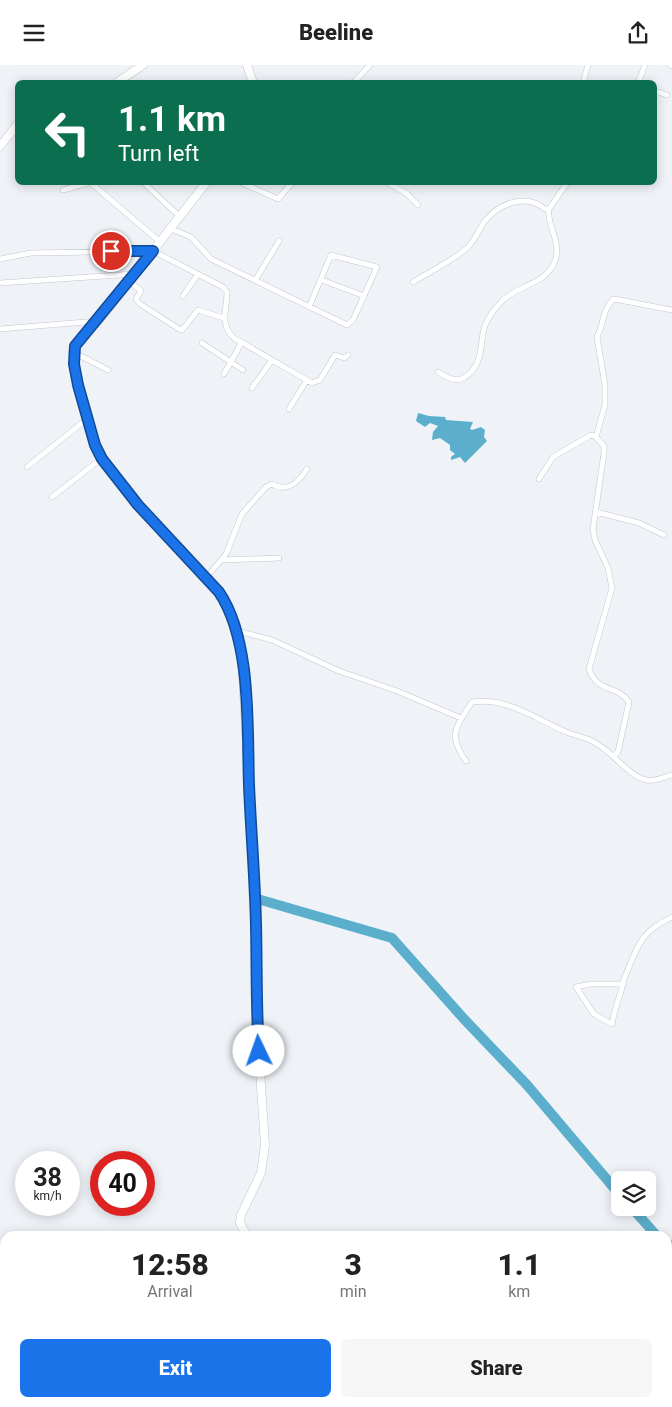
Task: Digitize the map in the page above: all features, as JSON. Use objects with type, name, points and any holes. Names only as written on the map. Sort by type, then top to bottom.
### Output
[{"type":"street","points":[[120,80],[143,65]]},
{"type":"street","points":[[247,65],[252,80]]},
{"type":"street","points":[[356,80],[370,65]]},
{"type":"street","points":[[584,80],[588,65]]},
{"type":"street","points":[[639,80],[645,65]]},
{"type":"street","points":[[657,92],[667,95]]},
{"type":"street","points":[[1,141],[15,127]]},
{"type":"street","points":[[63,190],[82,185]]},
{"type":"street","points":[[92,185],[159,241]]},
{"type":"street","points":[[146,185],[179,216]]},
{"type":"street","points":[[204,185],[98,321],[75,346],[73,352],[78,385],[87,419],[95,445],[102,459],[138,505],[206,577],[229,607],[238,631],[242,655],[248,744],[256,925],[256,1012],[265,1145],[261,1173],[241,1215],[240,1223],[243,1231]]},
{"type":"street","points":[[246,185],[278,199],[290,185]]},
{"type":"street","points":[[392,185],[406,193],[418,205]]},
{"type":"street","points":[[438,372],[452,380],[458,381],[471,373],[478,360],[488,319],[502,302],[520,288],[539,281],[550,271],[555,259],[558,243],[549,209],[566,185]]},
{"type":"street","points":[[413,282],[468,247],[487,219],[500,209],[516,201],[533,201],[545,209],[549,209]]},
{"type":"street","points":[[169,228],[191,237],[211,259],[256,279],[309,307],[347,325],[351,324],[377,267],[332,255],[309,307]]},
{"type":"street","points":[[105,234],[124,251]]},
{"type":"street","points":[[256,279],[279,241]]},
{"type":"street","points":[[0,259],[30,253],[153,251],[198,274],[227,292],[224,318],[226,331],[307,380],[316,383],[335,355],[344,358],[348,355]]},
{"type":"street","points":[[183,296],[198,274]]},
{"type":"street","points":[[0,283],[132,278]]},
{"type":"street","points":[[132,278],[141,291],[136,299],[140,304],[179,329],[182,330],[198,310],[224,318]]},
{"type":"street","points":[[322,280],[364,296]]},
{"type":"street","points":[[596,437],[605,405],[605,385],[597,337],[603,326],[602,318],[609,303],[614,299],[672,310]]},
{"type":"street","points":[[0,329],[98,321]]},
{"type":"street","points":[[224,373],[242,342]]},
{"type":"street","points":[[202,343],[230,363],[244,370]]},
{"type":"street","points":[[73,352],[108,370]]},
{"type":"street","points":[[252,387],[272,360]]},
{"type":"street","points":[[289,409],[307,380]]},
{"type":"street","points":[[26,467],[87,419]]},
{"type":"street","points":[[539,479],[553,457],[583,437],[591,435],[596,437],[604,446],[593,529],[595,540],[608,568],[612,588],[589,669],[596,683],[624,695],[629,702],[618,752],[613,756]]},
{"type":"street","points":[[52,497],[102,459]]},
{"type":"street","points":[[206,577],[222,560],[242,514],[266,487],[272,484],[283,489],[289,487],[301,479],[307,469]]},
{"type":"street","points":[[596,512],[639,523],[664,535]]},
{"type":"street","points":[[222,560],[279,558]]},
{"type":"street","points":[[238,631],[272,640],[339,671],[398,691],[461,719]]},
{"type":"street","points":[[466,761],[456,746],[454,734],[461,719],[472,702],[500,702],[522,710],[569,733],[590,738],[641,778],[647,780],[672,775]]},
{"type":"street","points":[[623,984],[591,984],[576,987],[594,1014],[612,1024],[623,984],[644,935],[652,927],[672,917]]},
{"type":"water","points":[[418,413],[445,417],[446,420],[473,422],[470,429],[481,427],[485,430],[484,437],[487,441],[465,463],[460,457],[451,460],[451,457],[455,454],[450,450],[450,445],[440,438],[432,440],[433,432],[438,426],[430,423],[425,427],[416,421]]},
{"type":"waterway","points":[[261,900],[392,938],[464,1019],[527,1085],[611,1184]]},
{"type":"waterway","points":[[639,1216],[653,1231]]},
{"type":"route","points":[[111,251],[153,251],[98,321],[83,335],[75,346],[73,352],[74,364],[95,445],[102,459],[138,505],[219,592],[229,607],[239,636],[242,655],[248,754],[256,925],[255,978],[259,1051]]}]
